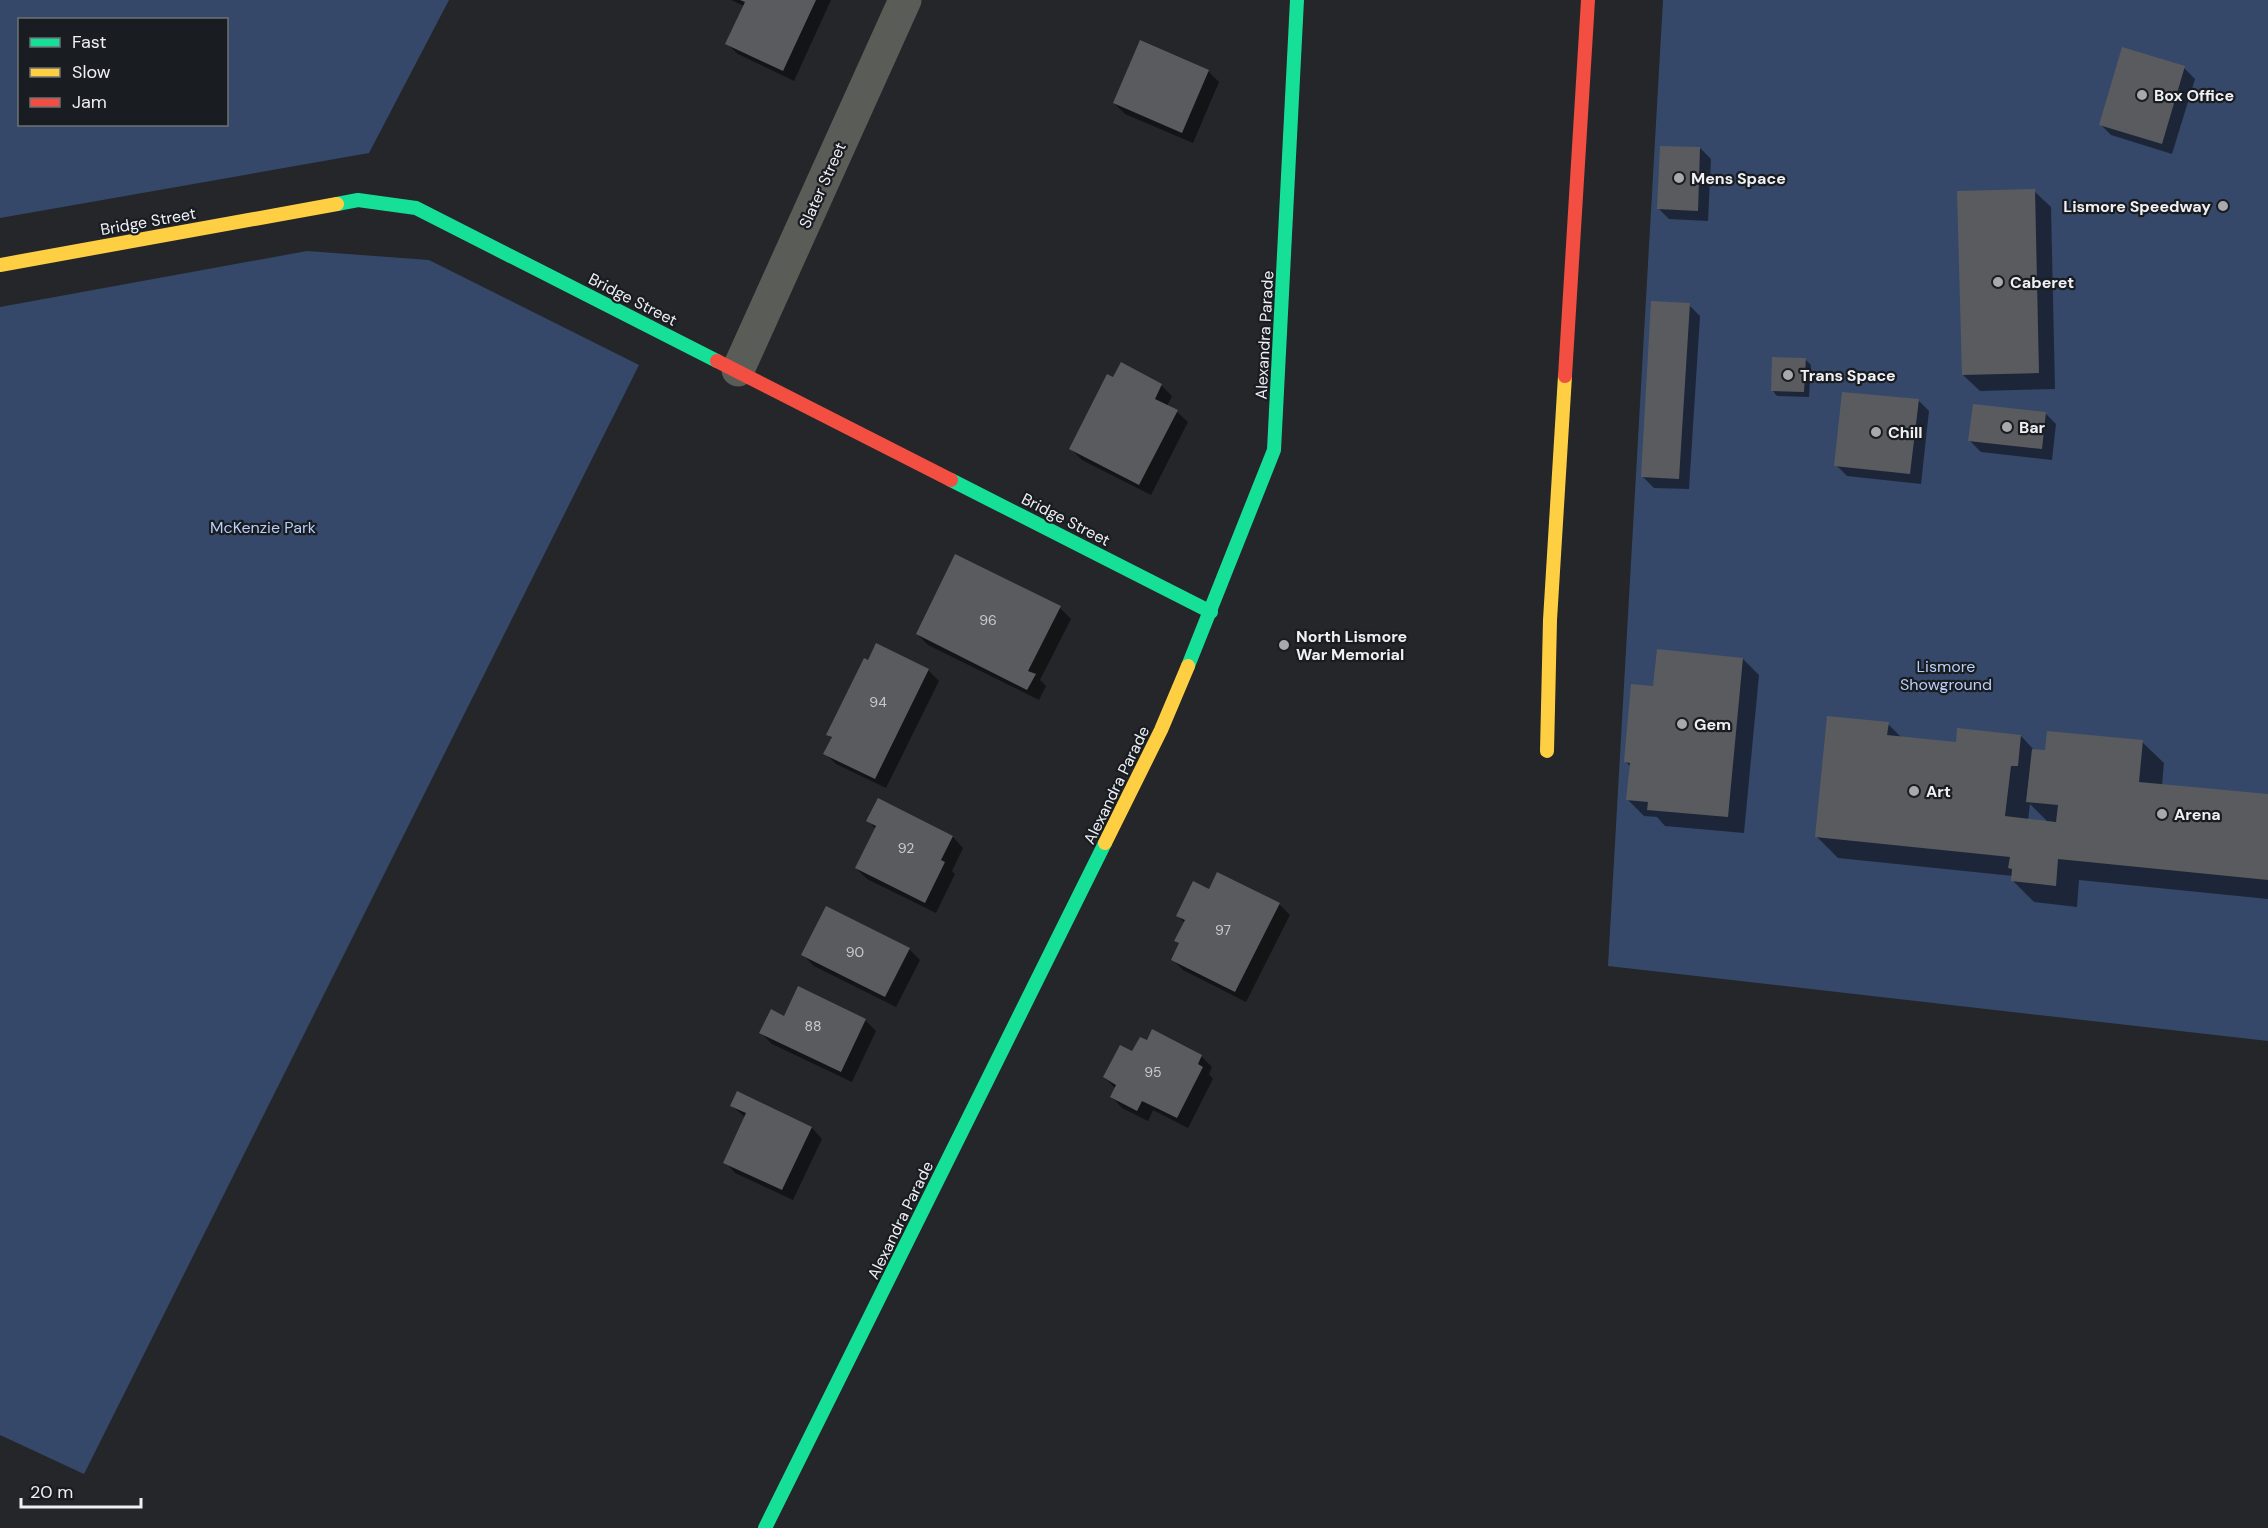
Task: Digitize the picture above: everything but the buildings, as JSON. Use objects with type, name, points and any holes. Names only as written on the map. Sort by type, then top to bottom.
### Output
[{"type":"street","name":"Slater Street","points":[[738,370],[905,0]]},
{"type":"street","name":"Alexandra Parade","points":[[765,1528],[1161,730],[1211,612],[1274,450],[1297,0]]},
{"type":"street","points":[[1547,752],[1550,620],[1588,0]]},
{"type":"street","name":"Bridge Street","points":[[0,265],[358,200],[416,208],[1211,612]]},
{"type":"green space","points":[[0,0],[449,0],[369,153],[0,218]]},
{"type":"green space","name":"Lismore Showground","points":[[1663,0],[2268,0],[2268,1041],[1608,966]]},
{"type":"green space","name":"McKenzie Park","points":[[307,251],[429,260],[639,365],[84,1474],[0,1435],[0,307]]},
{"type":"traffic: fast","points":[[1188,666],[1274,450],[1297,0]]},
{"type":"traffic: fast","points":[[337,204],[358,200],[416,208],[717,361]]},
{"type":"traffic: fast","points":[[951,480],[1211,612]]},
{"type":"traffic: fast","points":[[765,1528],[1105,843]]},
{"type":"traffic: slow","points":[[0,265],[337,204]]},
{"type":"traffic: slow","points":[[1547,751],[1550,620],[1565,376]]},
{"type":"traffic: slow","points":[[1105,843],[1161,730],[1188,666]]},
{"type":"traffic: jam","points":[[1565,376],[1588,0]]},
{"type":"traffic: jam","points":[[717,361],[951,480]]},
{"type":"place","name":"Box Office","points":[[2142,95]]},
{"type":"place","name":"Mens Space","points":[[1679,178]]},
{"type":"place","name":"Lismore Speedway","points":[[2223,206]]},
{"type":"place","name":"Caberet","points":[[1998,282]]},
{"type":"place","name":"Trans Space","points":[[1788,375]]},
{"type":"place","name":"Bar","points":[[2007,427]]},
{"type":"place","name":"Chill","points":[[1876,432]]},
{"type":"place","name":"North Lismore War Memorial","points":[[1284,645]]},
{"type":"place","name":"Gem","points":[[1682,724]]},
{"type":"place","name":"Art","points":[[1914,791]]},
{"type":"place","name":"Arena","points":[[2162,814]]}]
